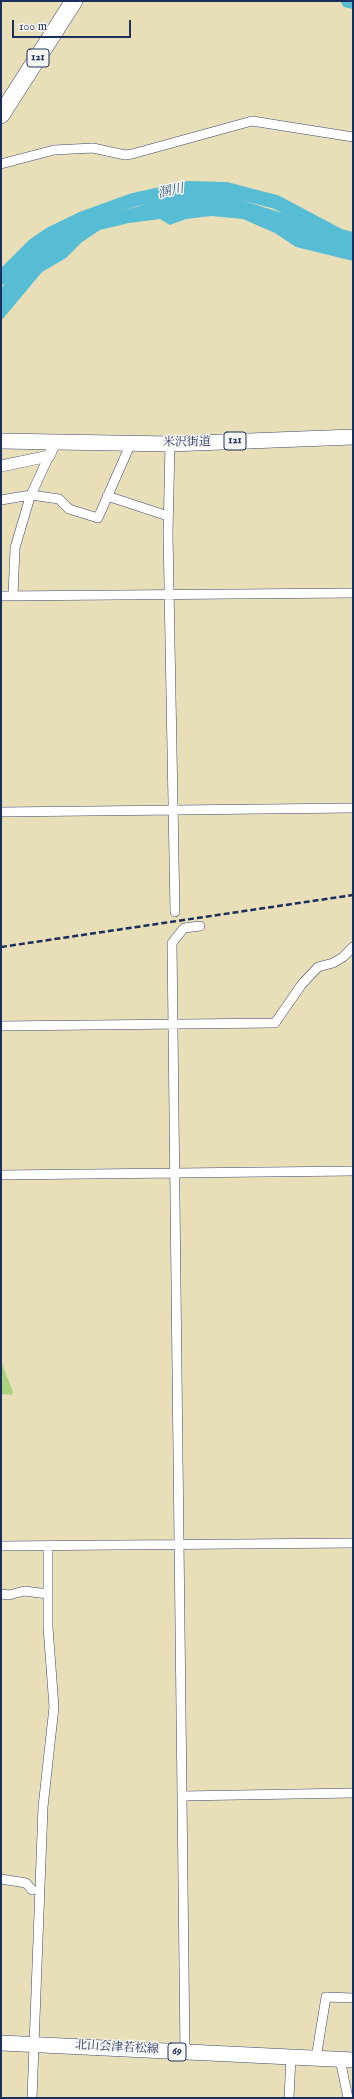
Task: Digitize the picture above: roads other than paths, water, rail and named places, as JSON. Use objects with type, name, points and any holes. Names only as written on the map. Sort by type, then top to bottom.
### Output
[{"type":"highway","name":"121","points":[[1,104],[65,1]]},
{"type":"highway","name":"121","points":[[1,115],[74,1]]},
{"type":"main road","name":"米沢街道","points":[[1,450],[52,449],[124,443],[170,444],[353,437]]},
{"type":"main road","name":"米沢街道","points":[[1,441],[52,449]]},
{"type":"main road","name":"北山会津若松線","points":[[1,2043],[346,2060]]},
{"type":"street","points":[[1,164],[54,150],[93,148],[125,155],[132,154],[252,121],[353,137]]},
{"type":"street","points":[[1,500],[31,495],[59,499],[68,509],[98,518],[107,496],[124,443]]},
{"type":"street","points":[[170,444],[168,516],[175,912]]},
{"type":"street","points":[[1,466],[52,449]]},
{"type":"street","points":[[14,596],[15,548],[31,495],[52,449]]},
{"type":"street","points":[[107,496],[168,516]]},
{"type":"street","points":[[1,596],[353,593]]},
{"type":"street","points":[[1,812],[353,808]]},
{"type":"street","points":[[185,2052],[175,1024],[172,943],[184,928],[200,926]]},
{"type":"street","points":[[1,1026],[275,1023],[302,984],[318,967],[338,960],[353,947]]},
{"type":"street","points":[[1,1175],[353,1171]]},
{"type":"street","points":[[1,1546],[180,1543],[353,1543]]},
{"type":"street","points":[[32,2098],[43,1807],[54,1706],[48,1627],[48,1546]]},
{"type":"street","points":[[1,1594],[9,1595],[24,1591],[48,1594]]},
{"type":"street","points":[[182,1796],[353,1793]]},
{"type":"street","points":[[1,1879],[26,1883],[32,1890]]},
{"type":"street","points":[[316,2058],[326,1998],[353,1998]]},
{"type":"street","points":[[289,2098],[291,2057]]},
{"type":"street","points":[[346,2060],[348,2098]]},
{"type":"water","points":[[200,192],[216,193],[232,197],[291,216],[353,232],[353,261],[296,247],[275,233],[243,219],[211,216],[186,219],[170,225],[160,219],[129,223],[100,230],[82,242],[66,258],[42,272],[1,321],[1,288],[50,239],[88,221],[180,194]]},
{"type":"waterway","points":[[348,1],[353,2]]},
{"type":"waterway","name":"溷川","points":[[1,278],[34,245],[50,234],[83,218],[133,200],[188,188],[226,189],[276,202],[353,243]]},
{"type":"railway","points":[[1,947],[353,895]]}]
